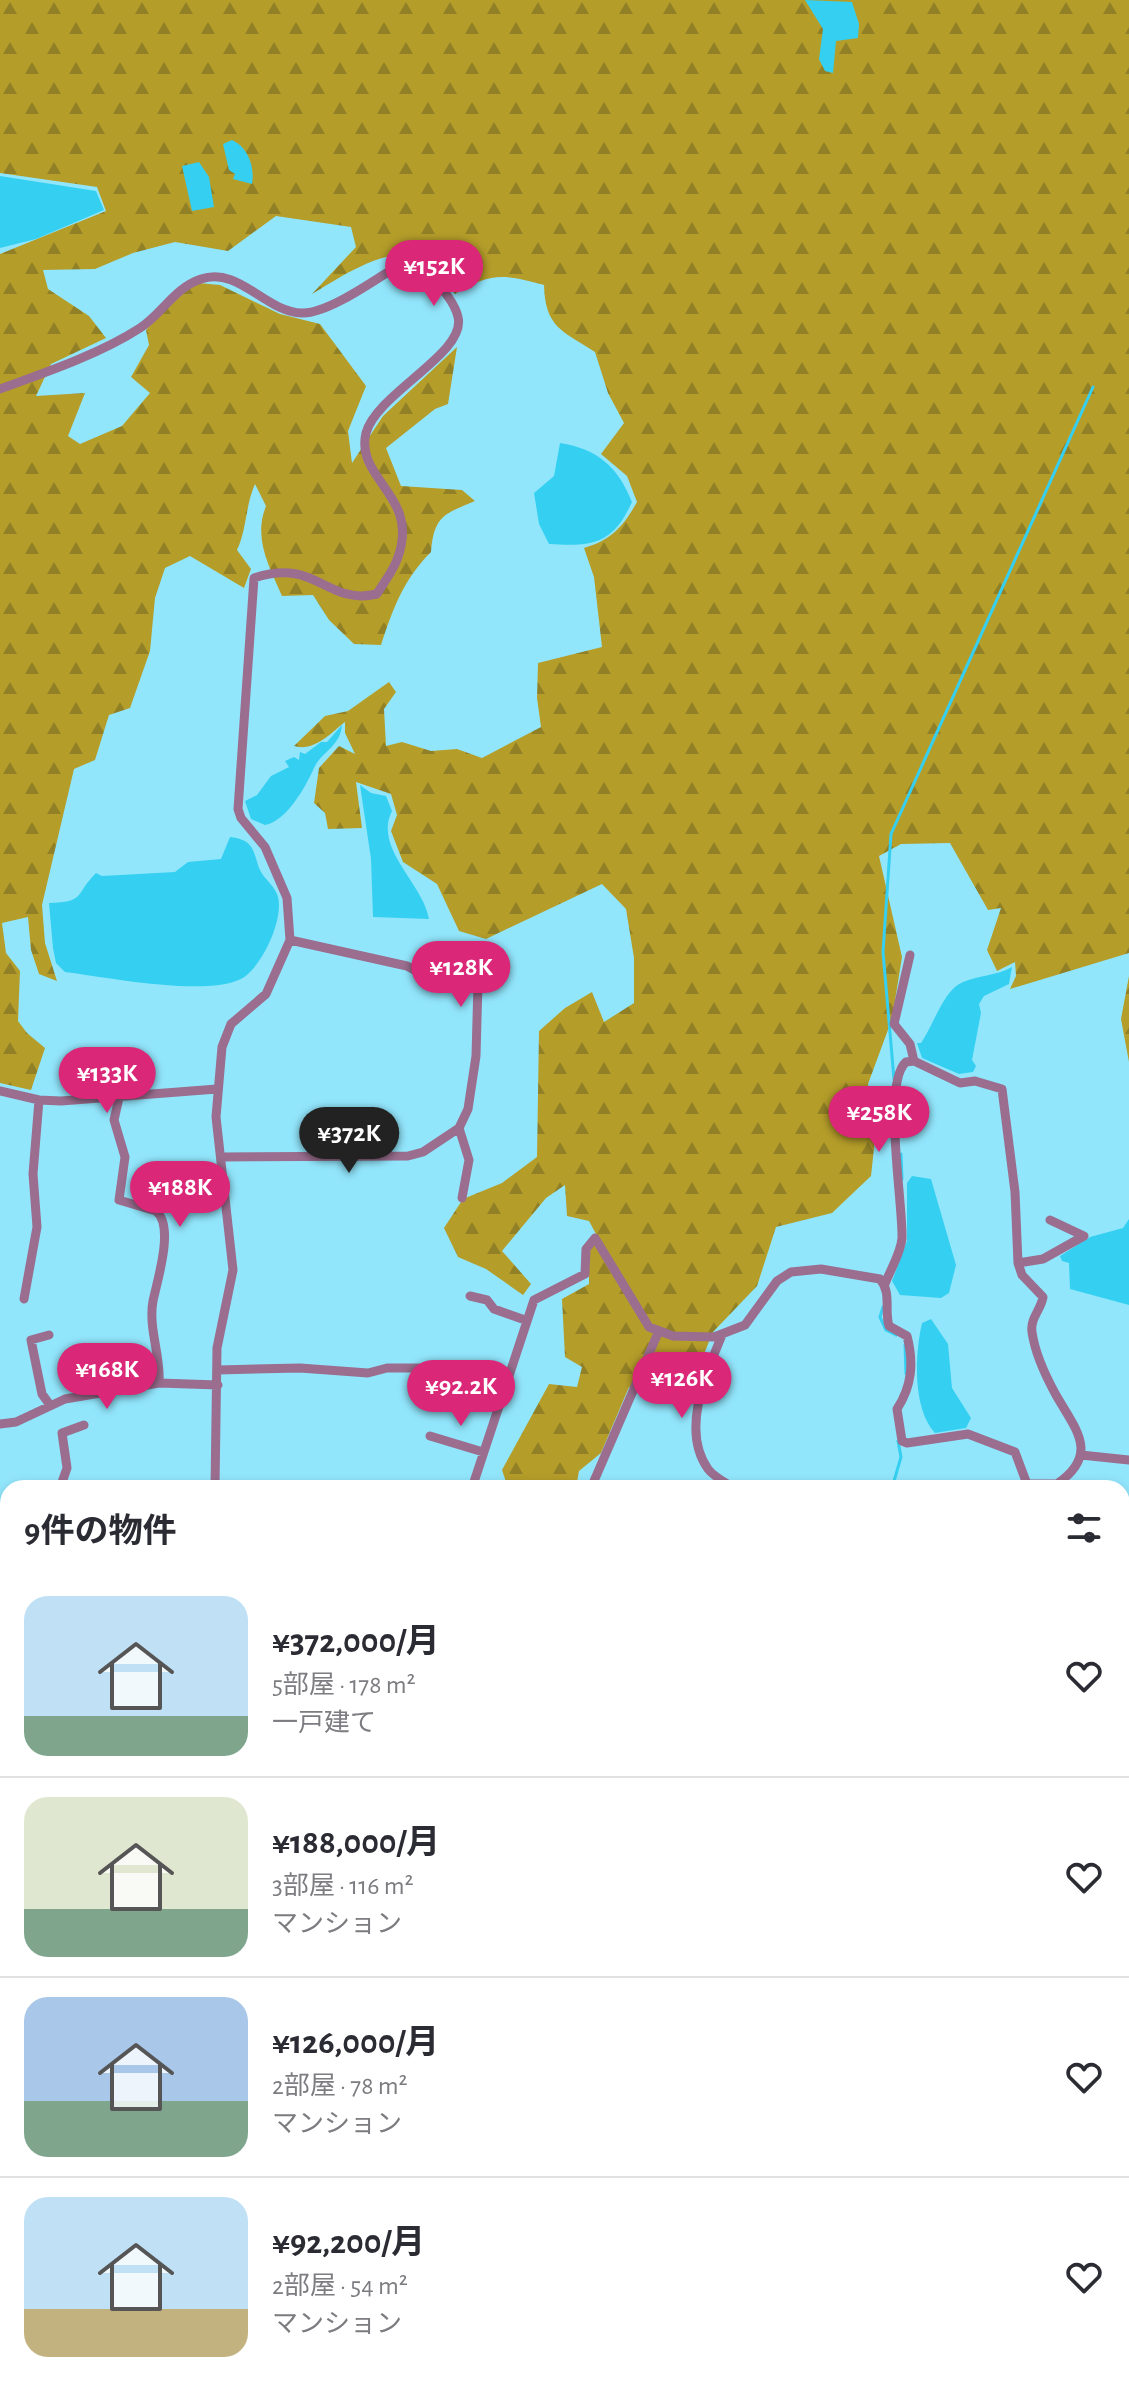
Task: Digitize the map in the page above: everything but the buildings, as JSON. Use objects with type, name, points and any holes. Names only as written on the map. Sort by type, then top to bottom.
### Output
[{"type":"street","points":[[0,389],[47,372],[141,328],[178,291],[205,277],[244,285],[275,307],[304,314],[320,310],[399,265],[412,264],[423,266],[458,317],[454,337],[382,405],[367,431],[364,449],[368,463],[397,503],[403,526],[398,558],[377,594],[356,597],[289,570],[254,578],[238,809],[249,829],[265,847],[287,898],[290,940],[266,994],[231,1024],[222,1047],[217,1089],[233,1270],[217,1348],[215,1480]]},
{"type":"street","points":[[221,1157],[408,1156],[423,1152],[459,1128],[468,1109],[476,1056],[478,983],[429,978],[407,966],[290,940]]},
{"type":"street","points":[[910,955],[894,1024],[910,1044],[914,1061]]},
{"type":"street","points":[[1026,1480],[1015,1452],[968,1434],[907,1443],[902,1441],[897,1409],[911,1389],[909,1346],[907,1336],[889,1326],[886,1291],[902,1241],[896,1153],[896,1076],[906,1062],[914,1061],[960,1083],[975,1081],[1002,1089],[1015,1192],[1018,1263],[1022,1275],[1043,1297],[1031,1328],[1037,1358],[1057,1396],[1076,1423],[1081,1455],[1078,1466],[1063,1480]]},
{"type":"street","points":[[0,1091],[39,1100],[119,1098],[217,1089]]},
{"type":"street","points":[[119,1098],[114,1120],[125,1157],[119,1200],[156,1211],[164,1224],[164,1264],[152,1304],[159,1383]]},
{"type":"street","points":[[24,1299],[34,1261],[37,1227],[33,1174],[39,1100]]},
{"type":"street","points":[[459,1128],[469,1160],[462,1198]]},
{"type":"street","points":[[1018,1263],[1043,1259],[1084,1236],[1050,1220]]},
{"type":"street","points":[[474,1480],[534,1300],[585,1274],[586,1249],[595,1238],[649,1327],[658,1333],[693,1337],[722,1335],[745,1325],[777,1281],[791,1272],[821,1269],[880,1279],[886,1291]]},
{"type":"street","points":[[470,1296],[487,1300],[494,1309],[525,1320]]},
{"type":"street","points":[[594,1480],[658,1333]]},
{"type":"street","points":[[49,1335],[31,1340],[42,1394],[50,1405]]},
{"type":"street","points":[[722,1335],[702,1386],[699,1439],[709,1470],[723,1480]]},
{"type":"street","points":[[218,1370],[300,1368],[368,1373],[387,1368],[432,1368]]},
{"type":"street","points":[[0,1424],[16,1422],[65,1399],[159,1383],[218,1385]]},
{"type":"street","points":[[63,1480],[67,1468],[62,1433],[84,1425]]},
{"type":"street","points":[[430,1436],[483,1452]]},
{"type":"street","points":[[1081,1455],[1129,1460]]},
{"type":"green space","points":[[0,0],[1129,0],[1129,953],[1010,989],[1016,976],[1015,962],[997,971],[987,950],[1001,908],[988,910],[950,843],[901,844],[879,856],[902,957],[892,1019],[868,1084],[875,1139],[871,1176],[832,1213],[776,1227],[757,1286],[713,1332],[683,1405],[657,1390],[629,1387],[601,1453],[579,1471],[577,1480],[505,1480],[502,1470],[549,1384],[577,1387],[582,1367],[565,1357],[562,1299],[589,1284],[589,1254],[596,1234],[589,1221],[567,1216],[565,1185],[546,1198],[502,1251],[531,1284],[523,1295],[486,1269],[458,1257],[444,1228],[463,1199],[502,1183],[537,1157],[539,1031],[565,1008],[592,992],[604,1022],[634,1003],[634,958],[626,909],[602,884],[486,939],[459,931],[437,884],[403,862],[391,831],[397,815],[391,794],[356,782],[362,828],[328,829],[325,813],[314,803],[319,768],[339,746],[355,754],[345,733],[345,722],[315,744],[294,746],[325,716],[348,711],[389,682],[396,692],[384,709],[386,746],[402,742],[431,751],[457,749],[482,758],[541,727],[537,698],[538,663],[602,647],[594,577],[584,548],[602,541],[615,531],[637,502],[627,476],[601,454],[624,423],[608,393],[595,352],[565,333],[552,319],[544,285],[498,277],[478,282],[455,294],[432,264],[419,257],[403,254],[370,262],[312,294],[356,247],[351,227],[276,216],[228,251],[175,242],[133,253],[95,269],[43,270],[48,289],[89,316],[106,338],[51,364],[36,396],[85,393],[68,436],[80,444],[122,426],[150,393],[131,377],[149,345],[146,330],[181,291],[199,283],[220,285],[280,314],[320,324],[366,386],[348,431],[352,463],[383,416],[457,347],[448,404],[435,409],[386,448],[401,486],[462,490],[475,501],[448,513],[438,523],[431,552],[400,595],[381,645],[354,644],[329,620],[313,595],[282,596],[264,552],[261,529],[266,506],[255,484],[237,550],[251,569],[244,588],[190,556],[165,568],[155,598],[150,651],[130,708],[109,715],[95,760],[74,769],[42,905],[45,943],[57,981],[39,974],[31,950],[28,917],[2,923],[6,953],[20,971],[18,1021],[45,1048],[31,1090],[0,1083],[0,254],[106,211],[97,187],[0,173]]},
{"type":"green space","points":[[1129,976],[1129,1062],[1121,1019]]},
{"type":"water","points":[[805,0],[852,2],[859,24],[858,38],[836,41],[833,73],[825,71],[819,59],[823,29]]},
{"type":"water","points":[[232,140],[242,147],[249,158],[252,184],[233,179],[235,174],[229,170],[223,144]]},
{"type":"water","points":[[199,162],[209,177],[214,207],[192,211],[182,166]]},
{"type":"water","points":[[0,176],[96,191],[104,210],[36,239],[0,248]]},
{"type":"water","points":[[560,443],[585,450],[605,462],[620,479],[632,502],[617,527],[600,540],[578,545],[549,544],[539,524],[534,493],[554,476]]},
{"type":"water","points":[[342,725],[338,739],[317,762],[288,810],[265,825],[251,819],[245,801],[257,795],[271,776],[289,767],[285,761],[294,757],[299,760],[300,752],[305,754],[321,742],[327,742]]},
{"type":"water","points":[[360,785],[371,793],[386,796],[392,811],[388,825],[389,838],[429,919],[373,917],[371,859]]},
{"type":"water","points":[[230,837],[248,843],[254,851],[261,872],[277,894],[279,904],[275,928],[264,953],[241,979],[204,986],[154,984],[65,972],[56,963],[49,903],[74,899],[96,873],[102,876],[175,872],[188,862],[221,859]]},
{"type":"water","points":[[1012,967],[1009,984],[984,996],[979,1004],[981,1013],[972,1060],[976,1066],[973,1072],[959,1074],[922,1058],[917,1043],[921,1043],[950,992],[963,982]]},
{"type":"water","points":[[912,1176],[931,1179],[956,1265],[949,1293],[941,1298],[900,1295],[892,1281],[907,1241],[907,1183]]},
{"type":"water","points":[[1129,1219],[1129,1305],[1070,1289],[1069,1263],[1062,1261],[1060,1256],[1090,1237],[1123,1228]]},
{"type":"water","points":[[931,1319],[948,1344],[952,1388],[971,1418],[966,1428],[935,1433],[922,1409],[917,1380],[918,1349],[922,1323]]},
{"type":"waterway","points":[[894,1079],[883,952],[891,834],[1093,387]]},
{"type":"waterway","points":[[901,1154],[902,1179]]},
{"type":"waterway","points":[[883,1307],[880,1317],[886,1330],[896,1335]]},
{"type":"waterway","points":[[905,1345],[906,1374]]},
{"type":"waterway","points":[[894,1480],[901,1457],[898,1441]]}]
